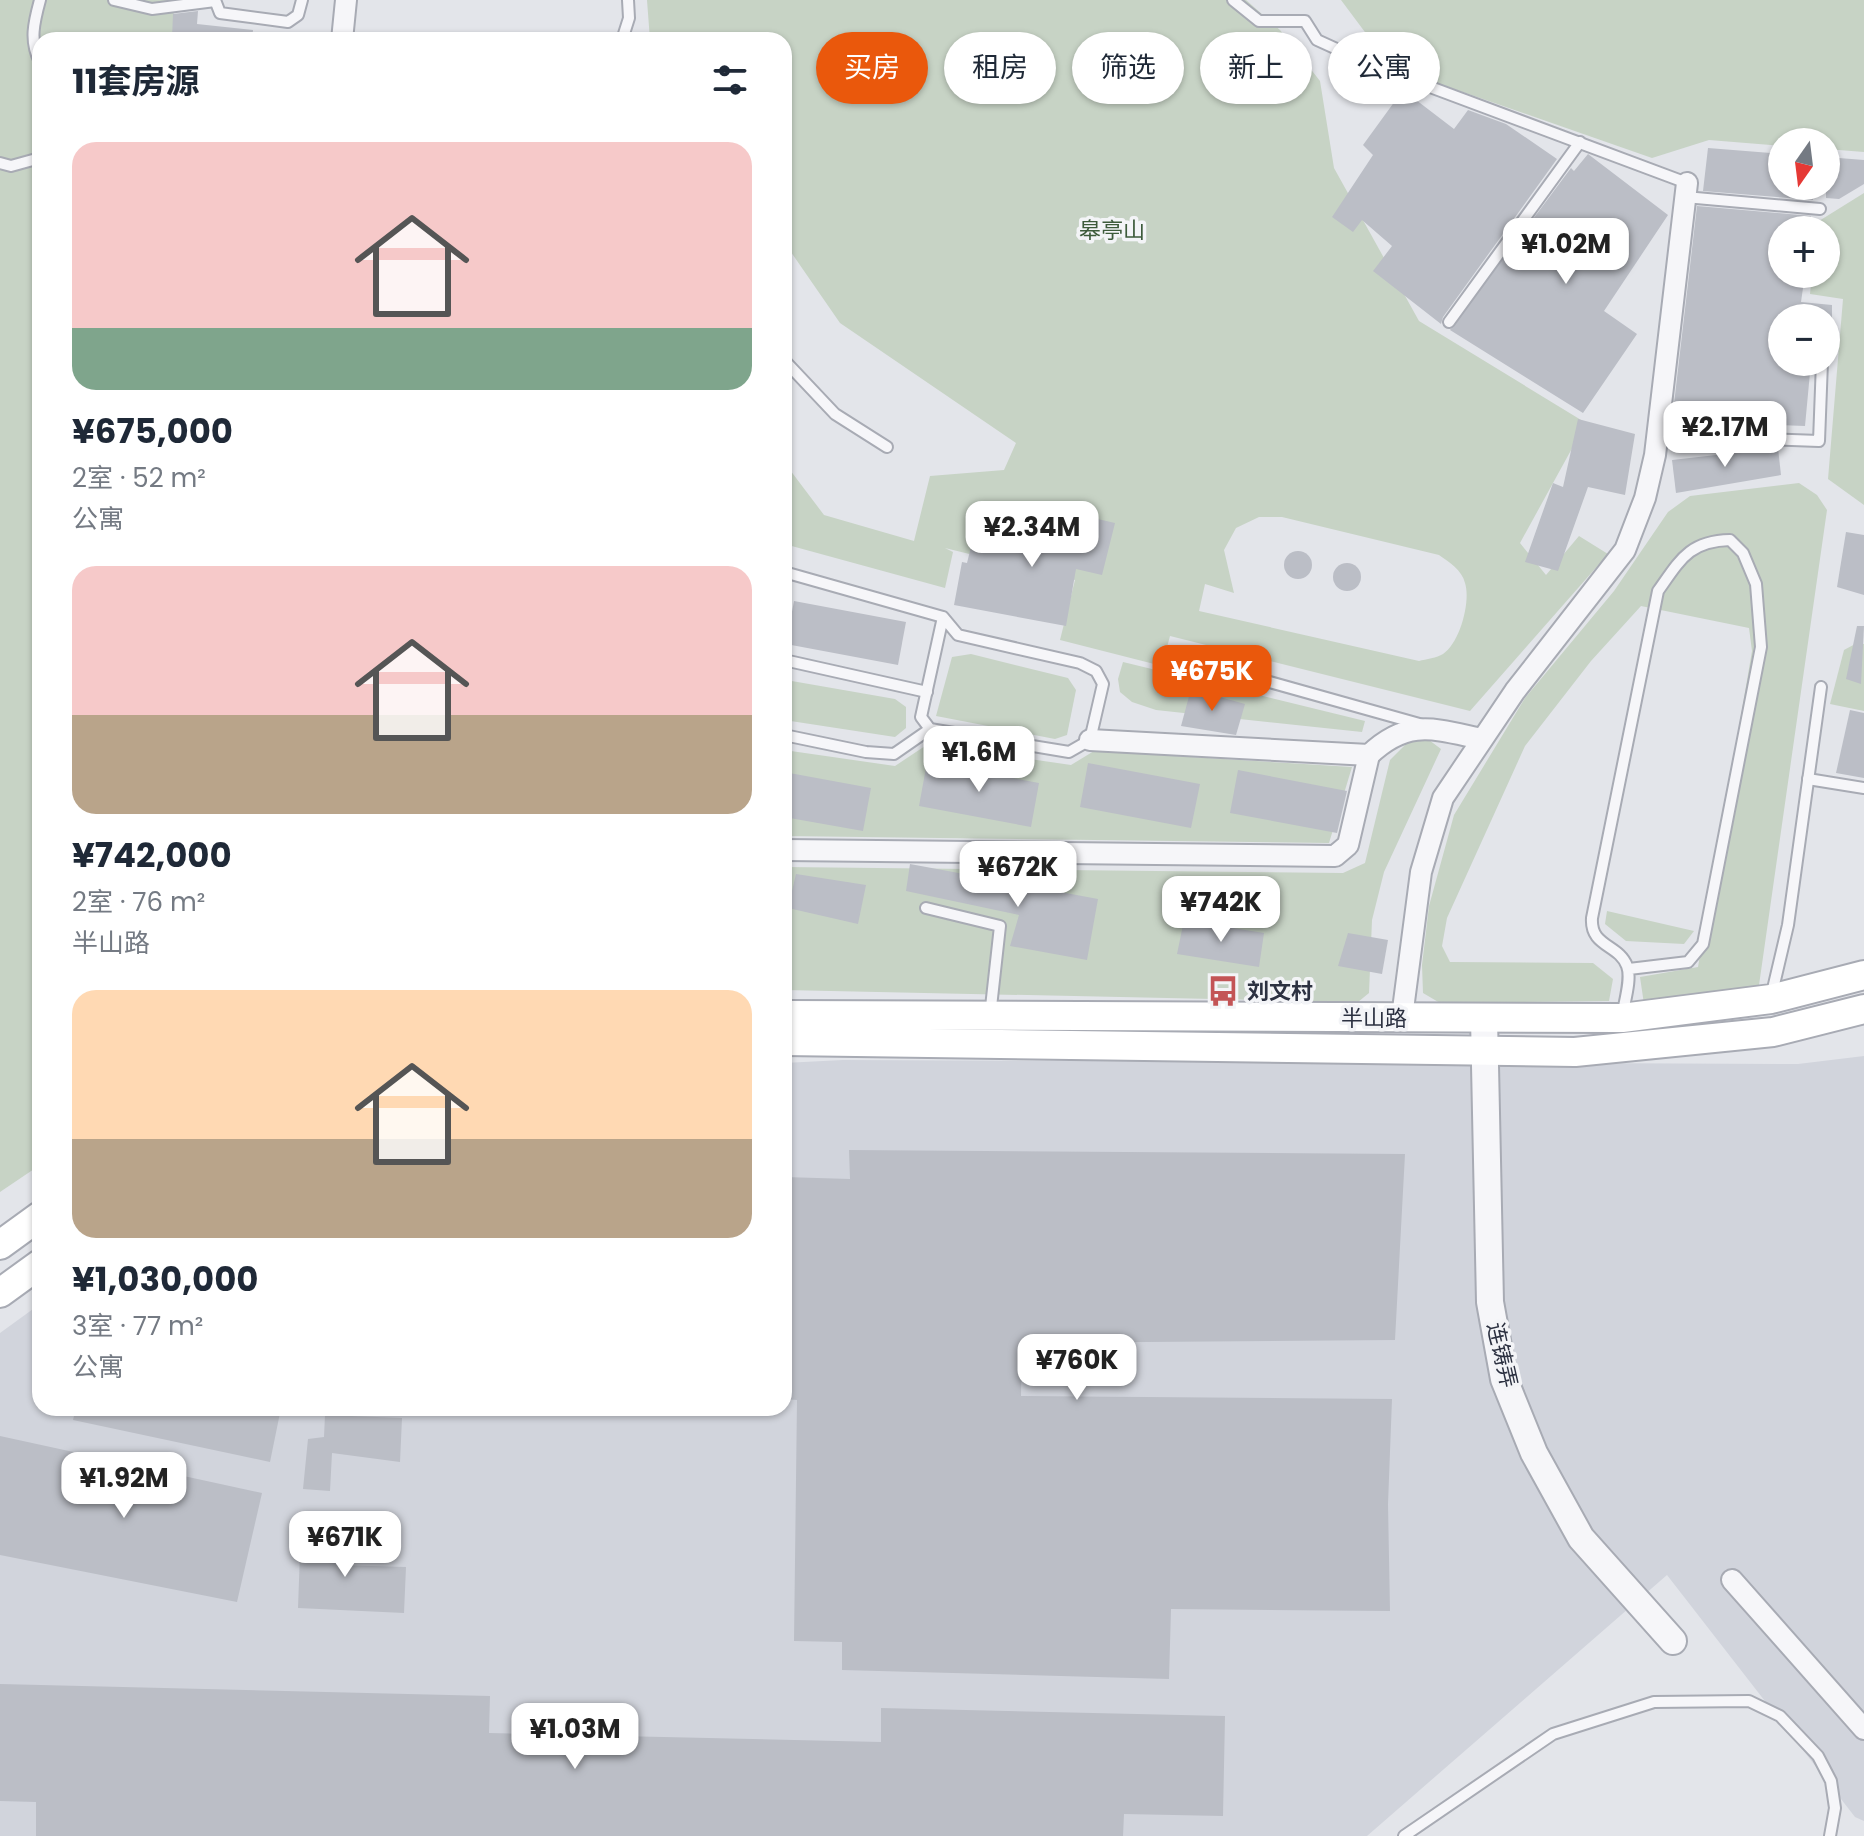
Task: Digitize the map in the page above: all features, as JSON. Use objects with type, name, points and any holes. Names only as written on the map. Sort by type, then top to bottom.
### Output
[{"type":"main road","name":"半山路","points":[[792,1015],[1622,1018],[1771,999],[1864,975]]},
{"type":"main road","name":"半山路","points":[[792,1041],[1575,1052],[1773,1032],[1864,1009]]},
{"type":"main road","points":[[0,1245],[32,1222]]},
{"type":"main road","points":[[0,1293],[32,1270]]},
{"type":"street","points":[[343,32],[346,0]]},
{"type":"street","points":[[1402,1017],[1421,872],[1443,798],[1515,691],[1625,550],[1645,498],[1657,435],[1686,190]]},
{"type":"street","points":[[792,850],[1335,856],[1348,845],[1369,755],[1391,734],[1432,728],[1482,739]]},
{"type":"street","points":[[1090,740],[1369,755]]},
{"type":"street","name":"连铸弄","points":[[1484,1018],[1490,1302],[1504,1379],[1534,1453],[1581,1538],[1673,1641]]},
{"type":"street","points":[[1732,1580],[1864,1729]]},
{"type":"lane","points":[[33,32],[40,0]]},
{"type":"lane","points":[[114,0],[152,9],[215,1],[220,13],[288,22],[298,15],[302,0]]},
{"type":"lane","points":[[625,32],[629,18],[628,0]]},
{"type":"lane","points":[[1233,0],[1259,21],[1305,21],[1317,40],[1374,66],[1580,142],[1686,190],[1820,209]]},
{"type":"lane","points":[[1449,322],[1580,142]]},
{"type":"lane","points":[[0,163],[11,166],[32,160]]},
{"type":"lane","points":[[792,368],[835,414],[887,447]]},
{"type":"lane","points":[[1657,435],[1819,441],[1821,376]]},
{"type":"lane","points":[[1622,1018],[1629,969],[1623,959],[1600,943],[1592,929],[1592,918],[1658,591],[1679,562],[1705,540],[1730,540],[1743,553],[1756,584],[1761,647],[1703,944],[1688,962],[1629,969]]},
{"type":"lane","points":[[792,574],[943,617],[958,635],[1080,663],[1096,671],[1103,684],[1090,740],[1069,752],[930,729],[921,717],[943,617]]},
{"type":"lane","points":[[1184,658],[1432,728]]},
{"type":"lane","points":[[792,662],[927,692]]},
{"type":"lane","points":[[1771,999],[1788,925],[1821,687]]},
{"type":"lane","points":[[792,737],[866,752],[894,754],[930,729]]},
{"type":"lane","points":[[1808,779],[1864,788]]},
{"type":"lane","points":[[926,908],[1000,926],[989,1018]]},
{"type":"lane","points":[[1404,1836],[1553,1734],[1654,1702],[1749,1701],[1780,1716],[1818,1756],[1831,1781],[1835,1808],[1830,1836]]},
{"type":"shaded area","points":[[1864,1056],[1864,1821],[1855,1817],[1667,1575],[1367,1836],[0,1836],[0,1333],[32,1310],[32,1416],[792,1416],[792,1063],[843,1060],[1798,1064]]},
{"type":"green space","points":[[0,0],[178,0],[172,12],[195,32],[32,32],[32,1170],[0,1192]]},
{"type":"green space","name":"皋亭山","points":[[647,0],[1246,0],[1282,32],[1200,32],[1200,104],[1312,104],[1312,71],[1320,81],[1334,168],[1419,321],[1586,423],[1520,543],[1546,575],[1579,536],[1608,554],[1470,711],[1170,636],[1162,666],[1060,640],[1075,580],[945,548],[953,552],[945,588],[792,546],[792,473],[824,515],[914,541],[930,476],[1004,470],[1016,443],[840,323],[792,254],[792,32],[649,32]],"holes":[[[1259,517],[1282,517],[1439,555],[1463,578],[1466,591],[1463,621],[1449,649],[1441,655],[1419,661],[1199,611],[1205,584],[1234,593],[1224,550],[1236,528]]]},
{"type":"green space","points":[[1341,0],[1864,0],[1864,152],[1840,150],[1840,128],[1768,128],[1768,145],[1709,140],[1652,158],[1440,84],[1440,32],[1365,32]]},
{"type":"green space","points":[[1864,193],[1864,505],[1828,479],[1837,376],[1840,376],[1843,299],[1810,294],[1811,288],[1840,288],[1840,216],[1827,216]]},
{"type":"green space","points":[[1799,483],[1817,495],[1827,510],[1758,992],[1644,1004],[1640,977],[1698,967],[1752,651],[1749,628],[1641,606],[1591,661],[1525,746],[1447,918],[1442,946],[1450,962],[1593,963],[1613,979],[1609,1001],[1440,1003],[1423,993],[1422,965],[1429,906],[1454,815],[1525,698],[1614,591],[1668,512],[1690,496]]},
{"type":"green space","points":[[1857,643],[1864,644],[1864,711],[1830,704],[1844,650]]},
{"type":"green space","points":[[971,654],[1068,678],[1076,690],[1067,735],[1055,739],[936,716],[952,657]]},
{"type":"green space","points":[[1123,662],[1365,721],[1362,732],[1156,710],[1132,702],[1120,692],[1118,679]]},
{"type":"green space","points":[[792,681],[895,699],[906,707],[906,728],[895,737],[792,721]]},
{"type":"green space","points":[[1429,740],[1441,749],[1384,872],[1372,920],[1369,993],[1358,1002],[792,990],[792,867],[1343,873],[1365,863],[1390,760],[1408,742]]},
{"type":"green space","points":[[928,744],[1071,765],[1094,751],[1352,767],[1329,843],[792,836],[792,751],[895,766]]},
{"type":"green space","points":[[1607,911],[1694,931],[1684,944],[1626,941],[1605,924]]},
{"type":"building","points":[[198,11],[197,24],[253,32],[172,32],[173,14]]},
{"type":"building","points":[[1393,104],[1421,104],[1454,129],[1468,110],[1506,124],[1557,159],[1441,324],[1373,271],[1392,246],[1362,220],[1353,232],[1332,217],[1373,155],[1363,145]]},
{"type":"building","points":[[1708,148],[1768,153],[1768,196],[1703,191]]},
{"type":"building","points":[[1588,154],[1668,215],[1604,311],[1637,334],[1583,413],[1450,330],[1571,168],[1574,171]]},
{"type":"building","points":[[1840,158],[1864,160],[1864,184],[1840,198]]},
{"type":"building","points":[[1697,206],[1811,216],[1768,216],[1768,288],[1803,288],[1801,302],[1822,304],[1768,304],[1768,376],[1810,376],[1805,426],[1672,421]]},
{"type":"building","points":[[1578,419],[1635,434],[1625,495],[1588,487],[1558,571],[1525,562],[1553,483],[1563,487]]},
{"type":"building","points":[[1778,448],[1781,475],[1676,493],[1672,460]]},
{"type":"building","points":[[1063,511],[1115,523],[1102,575],[1076,569],[1066,626],[954,605],[962,562],[967,563],[977,523],[1055,542]]},
{"type":"building","points":[[1846,532],[1864,535],[1864,595],[1837,587]]},
{"type":"building","points":[[1298,551],[1308,555],[1312,565],[1308,575],[1298,579],[1288,575],[1284,565],[1288,555]]},
{"type":"building","points":[[1347,563],[1357,567],[1361,577],[1357,587],[1347,591],[1337,587],[1333,577],[1337,567]]},
{"type":"building","points":[[794,601],[906,622],[898,665],[792,645]]},
{"type":"building","points":[[1857,626],[1864,626],[1861,684],[1846,679]]},
{"type":"building","points":[[1191,689],[1245,704],[1236,735],[1181,726]]},
{"type":"building","points":[[1850,710],[1864,713],[1864,778],[1836,773]]},
{"type":"building","points":[[927,762],[1039,783],[1031,827],[919,806]]},
{"type":"building","points":[[1088,763],[1200,784],[1191,828],[1080,807]]},
{"type":"building","points":[[1238,770],[1347,791],[1337,833],[1230,813]]},
{"type":"building","points":[[792,773],[871,788],[863,831],[792,818]]},
{"type":"building","points":[[910,864],[1098,899],[1087,960],[1010,946],[1019,915],[906,891]]},
{"type":"building","points":[[796,874],[866,885],[858,924],[792,909]]},
{"type":"building","points":[[1184,920],[1264,933],[1259,967],[1177,954]]},
{"type":"building","points":[[1348,933],[1388,940],[1382,974],[1338,966]]},
{"type":"building","points":[[849,1150],[1405,1154],[1395,1340],[1022,1343],[1021,1396],[1392,1399],[1388,1504],[1390,1611],[1171,1609],[1169,1679],[842,1670],[842,1642],[794,1641],[797,1400],[792,1400],[792,1177],[850,1179]]},
{"type":"building","points":[[74,1416],[279,1416],[270,1462],[73,1420]]},
{"type":"building","points":[[325,1416],[402,1418],[400,1462],[332,1453],[330,1491],[303,1489],[308,1439],[324,1437]]},
{"type":"building","points":[[0,1436],[262,1493],[237,1602],[0,1555]]},
{"type":"building","points":[[301,1525],[334,1527],[336,1565],[406,1567],[404,1613],[298,1608]]},
{"type":"building","points":[[0,1684],[490,1696],[489,1733],[881,1742],[881,1708],[1225,1716],[1223,1816],[1124,1814],[1123,1836],[36,1836],[36,1802],[0,1801]]},
{"type":"place","name":"刘文村","points":[[1223,991]]}]
